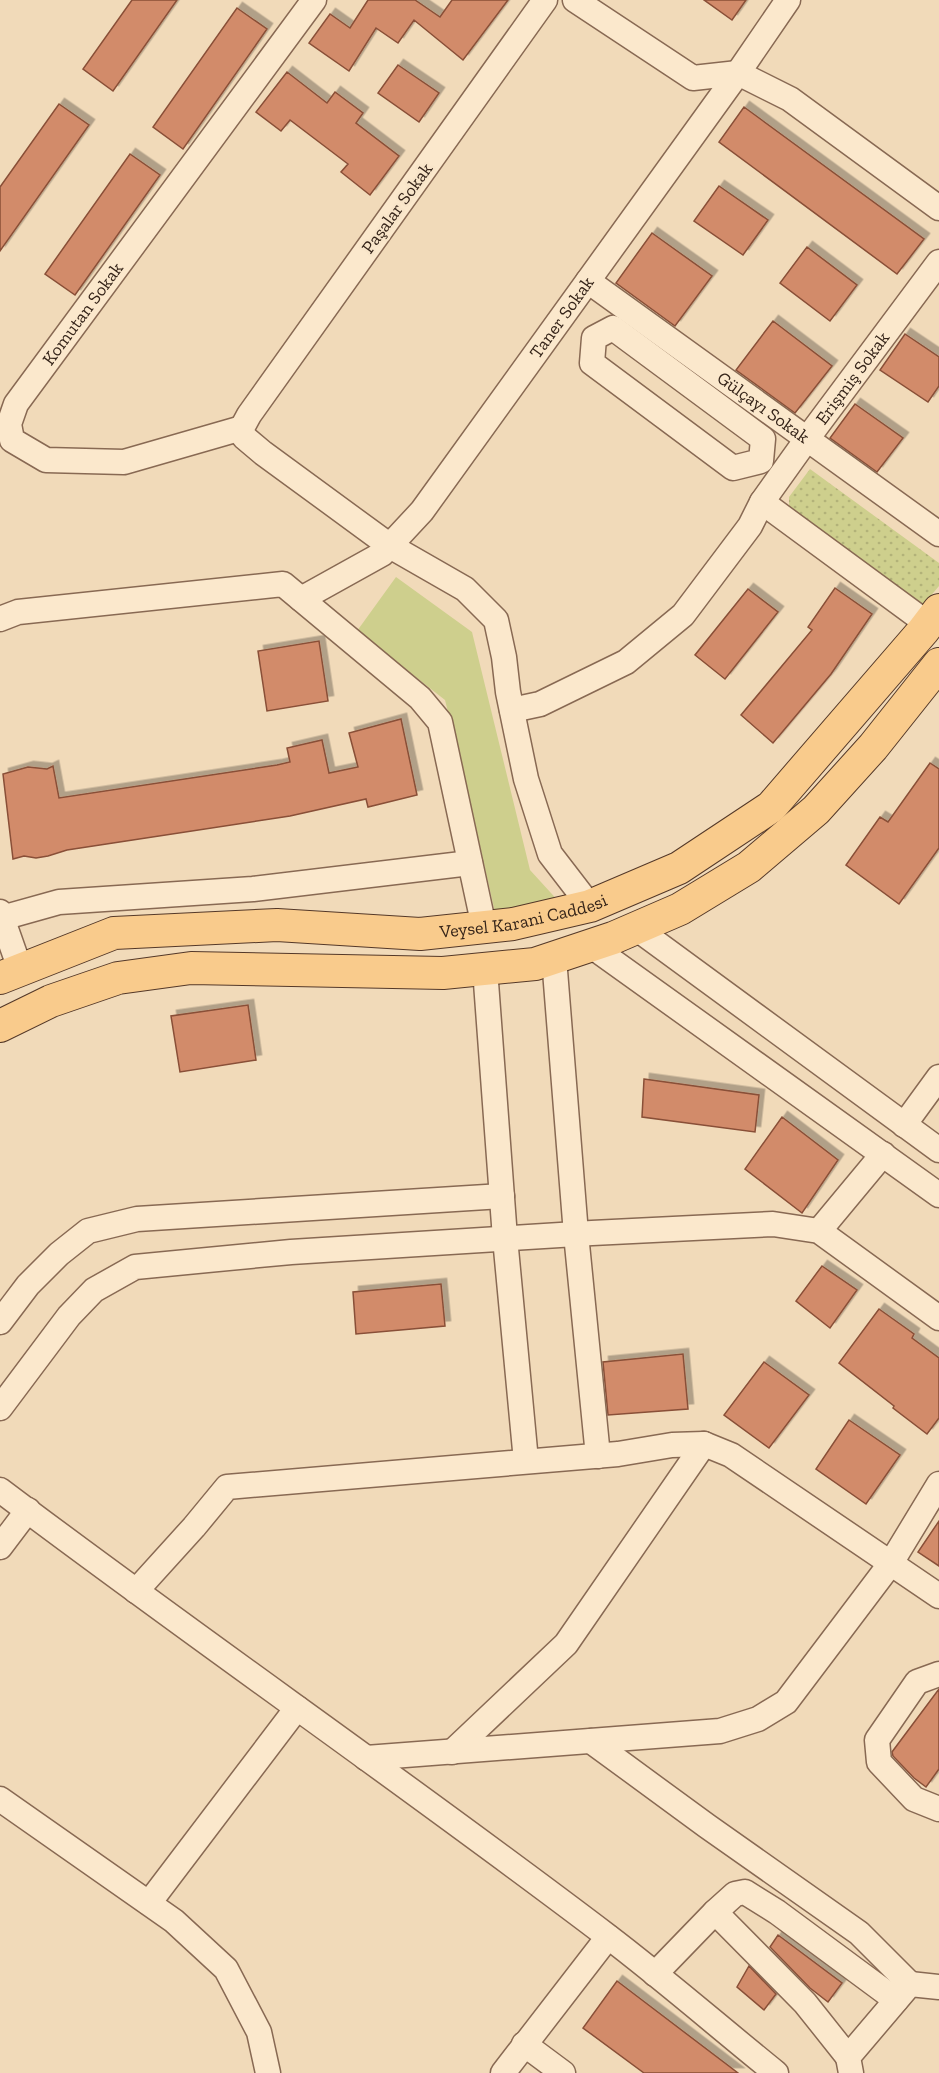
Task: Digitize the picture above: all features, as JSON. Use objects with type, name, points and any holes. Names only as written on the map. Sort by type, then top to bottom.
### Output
[{"type":"main road","name":"Veysel Karani Caddesi","points":[[10,974],[114,933],[277,925],[420,934],[513,924],[590,906],[679,868],[771,807],[934,617]]},
{"type":"main road","points":[[0,1026],[51,1000],[118,978],[191,968],[443,973],[485,969],[535,964],[636,928],[680,909],[749,867],[816,810],[873,747],[939,664]]},
{"type":"street","name":"Komutan Sokak","points":[[246,422],[124,462],[46,460],[12,440],[9,424],[16,404],[314,0]]},
{"type":"street","name":"Paşalar Sokak","points":[[246,422],[545,0]]},
{"type":"street","points":[[575,0],[693,78],[738,74],[790,99],[939,208]]},
{"type":"street","name":"Taner Sokak","points":[[301,599],[382,554],[422,511],[738,74],[788,0]]},
{"type":"street","name":"Erişmiş Sokak","points":[[512,710],[540,704],[626,662],[683,615],[750,526],[762,502],[807,439],[939,262]]},
{"type":"street","name":"Gülçayı Sokak","points":[[588,281],[939,534]]},
{"type":"street","points":[[563,315],[594,338]]},
{"type":"street","points":[[594,338],[613,328],[763,439],[761,460]]},
{"type":"street","points":[[594,338],[592,363],[733,468],[761,460]]},
{"type":"street","points":[[246,422],[244,437],[262,453],[390,546],[465,589],[496,620],[526,779],[550,854],[590,906]]},
{"type":"street","points":[[761,460],[781,476]]},
{"type":"street","points":[[762,502],[934,617]]},
{"type":"street","points":[[0,619],[18,612],[283,584],[420,698],[440,722],[484,927]]},
{"type":"street","points":[[10,974],[1,915],[59,902],[253,889],[470,863]]},
{"type":"street","points":[[636,928],[939,1150]]},
{"type":"street","points":[[590,945],[939,1195]]},
{"type":"street","points":[[554,958],[576,1234],[597,1456]]},
{"type":"street","points":[[485,969],[505,1238],[526,1461]]},
{"type":"street","points":[[904,1125],[939,1077]]},
{"type":"street","points":[[819,1231],[883,1154]]},
{"type":"street","points":[[0,1323],[28,1285],[59,1254],[87,1231],[137,1219],[502,1196]]},
{"type":"street","points":[[0,1408],[69,1317],[94,1290],[135,1267],[291,1252],[773,1224],[819,1231],[939,1318]]},
{"type":"street","points":[[452,1752],[566,1644],[704,1444]]},
{"type":"street","points":[[136,1591],[227,1487],[597,1456],[672,1445],[704,1444],[731,1455],[939,1596]]},
{"type":"street","points":[[366,1758],[720,1731],[758,1719],[786,1702],[891,1563],[939,1484]]},
{"type":"street","points":[[0,1490],[608,1937],[776,2073]]},
{"type":"street","points":[[0,1547],[28,1510]]},
{"type":"street","points":[[939,1674],[917,1682],[878,1740],[879,1762],[914,1799],[939,1809]]},
{"type":"street","points":[[149,1904],[297,1708]]},
{"type":"street","points":[[591,1741],[859,1933],[903,1992]]},
{"type":"street","points":[[0,1800],[174,1921],[226,1969],[259,2032],[268,2073]]},
{"type":"street","points":[[655,1974],[715,1912],[735,1894],[745,1892],[903,1992],[939,1987]]},
{"type":"street","points":[[715,1912],[805,2003],[849,2065],[903,1992]]},
{"type":"street","points":[[503,2073],[608,1937]]},
{"type":"street","points":[[524,2044],[563,2073]]},
{"type":"green space","points":[[810,469],[939,563],[939,586],[923,605],[789,511],[789,497]]},
{"type":"green space","points":[[396,577],[472,632],[530,870],[561,904],[496,917],[445,700],[357,631]]},
{"type":"building","points":[[132,0],[177,0],[113,91],[83,69]]},
{"type":"building","points":[[368,0],[415,0],[440,17],[452,0],[508,0],[463,60],[414,20],[398,43],[376,28],[349,71],[309,43],[330,14],[350,28]]},
{"type":"building","points":[[704,0],[746,0],[732,20]]},
{"type":"building","points":[[237,8],[267,29],[183,149],[153,127]]},
{"type":"building","points":[[398,65],[439,93],[419,122],[378,93]]},
{"type":"building","points":[[287,72],[327,103],[335,92],[363,113],[356,123],[399,156],[370,195],[341,172],[348,164],[290,120],[281,131],[256,112]]},
{"type":"building","points":[[59,104],[89,125],[0,251],[0,187]]},
{"type":"building","points":[[744,107],[924,239],[897,274],[719,142]]},
{"type":"building","points":[[130,154],[160,175],[75,295],[45,274]]},
{"type":"building","points":[[719,186],[768,220],[743,255],[694,221]]},
{"type":"building","points":[[652,233],[712,276],[675,326],[616,283]]},
{"type":"building","points":[[807,247],[857,285],[830,321],[780,283]]},
{"type":"building","points":[[773,321],[832,366],[795,413],[736,370]]},
{"type":"building","points":[[905,334],[939,357],[939,386],[928,402],[880,370]]},
{"type":"building","points":[[855,404],[903,438],[877,472],[830,438]]},
{"type":"building","points":[[835,588],[872,614],[831,674],[773,743],[741,715],[812,630],[808,627]]},
{"type":"building","points":[[748,589],[778,612],[725,679],[695,655]]},
{"type":"building","points":[[319,641],[328,701],[267,711],[258,651]]},
{"type":"building","points":[[401,719],[417,795],[368,807],[366,799],[290,816],[67,850],[36,858],[24,856],[13,859],[3,774],[28,767],[47,769],[53,766],[59,798],[277,765],[290,762],[287,748],[322,740],[329,773],[358,767],[349,733]]},
{"type":"building","points":[[930,763],[939,769],[939,848],[899,904],[846,865],[880,817],[888,822]]},
{"type":"building","points":[[248,1005],[256,1060],[180,1072],[171,1016]]},
{"type":"building","points":[[644,1079],[759,1095],[755,1132],[642,1117]]},
{"type":"building","points":[[782,1117],[838,1160],[802,1213],[745,1169]]},
{"type":"building","points":[[822,1266],[857,1290],[830,1328],[796,1301]]},
{"type":"building","points":[[441,1284],[445,1326],[356,1334],[353,1292]]},
{"type":"building","points":[[879,1309],[914,1334],[912,1338],[939,1358],[939,1418],[927,1434],[839,1363]]},
{"type":"building","points":[[683,1354],[688,1409],[608,1415],[603,1362]]},
{"type":"building","points":[[764,1362],[809,1395],[769,1448],[724,1415]]},
{"type":"building","points":[[849,1420],[900,1455],[866,1504],[816,1469]]},
{"type":"building","points":[[939,1521],[939,1566],[918,1552]]},
{"type":"building","points":[[939,1689],[939,1769],[926,1787],[914,1778],[893,1756],[892,1752]]},
{"type":"building","points":[[778,1935],[842,1983],[828,2002],[810,1988],[770,1947]]},
{"type":"building","points":[[749,1966],[776,1994],[764,2010],[737,1987]]},
{"type":"building","points":[[617,1981],[738,2073],[644,2073],[583,2028]]}]
